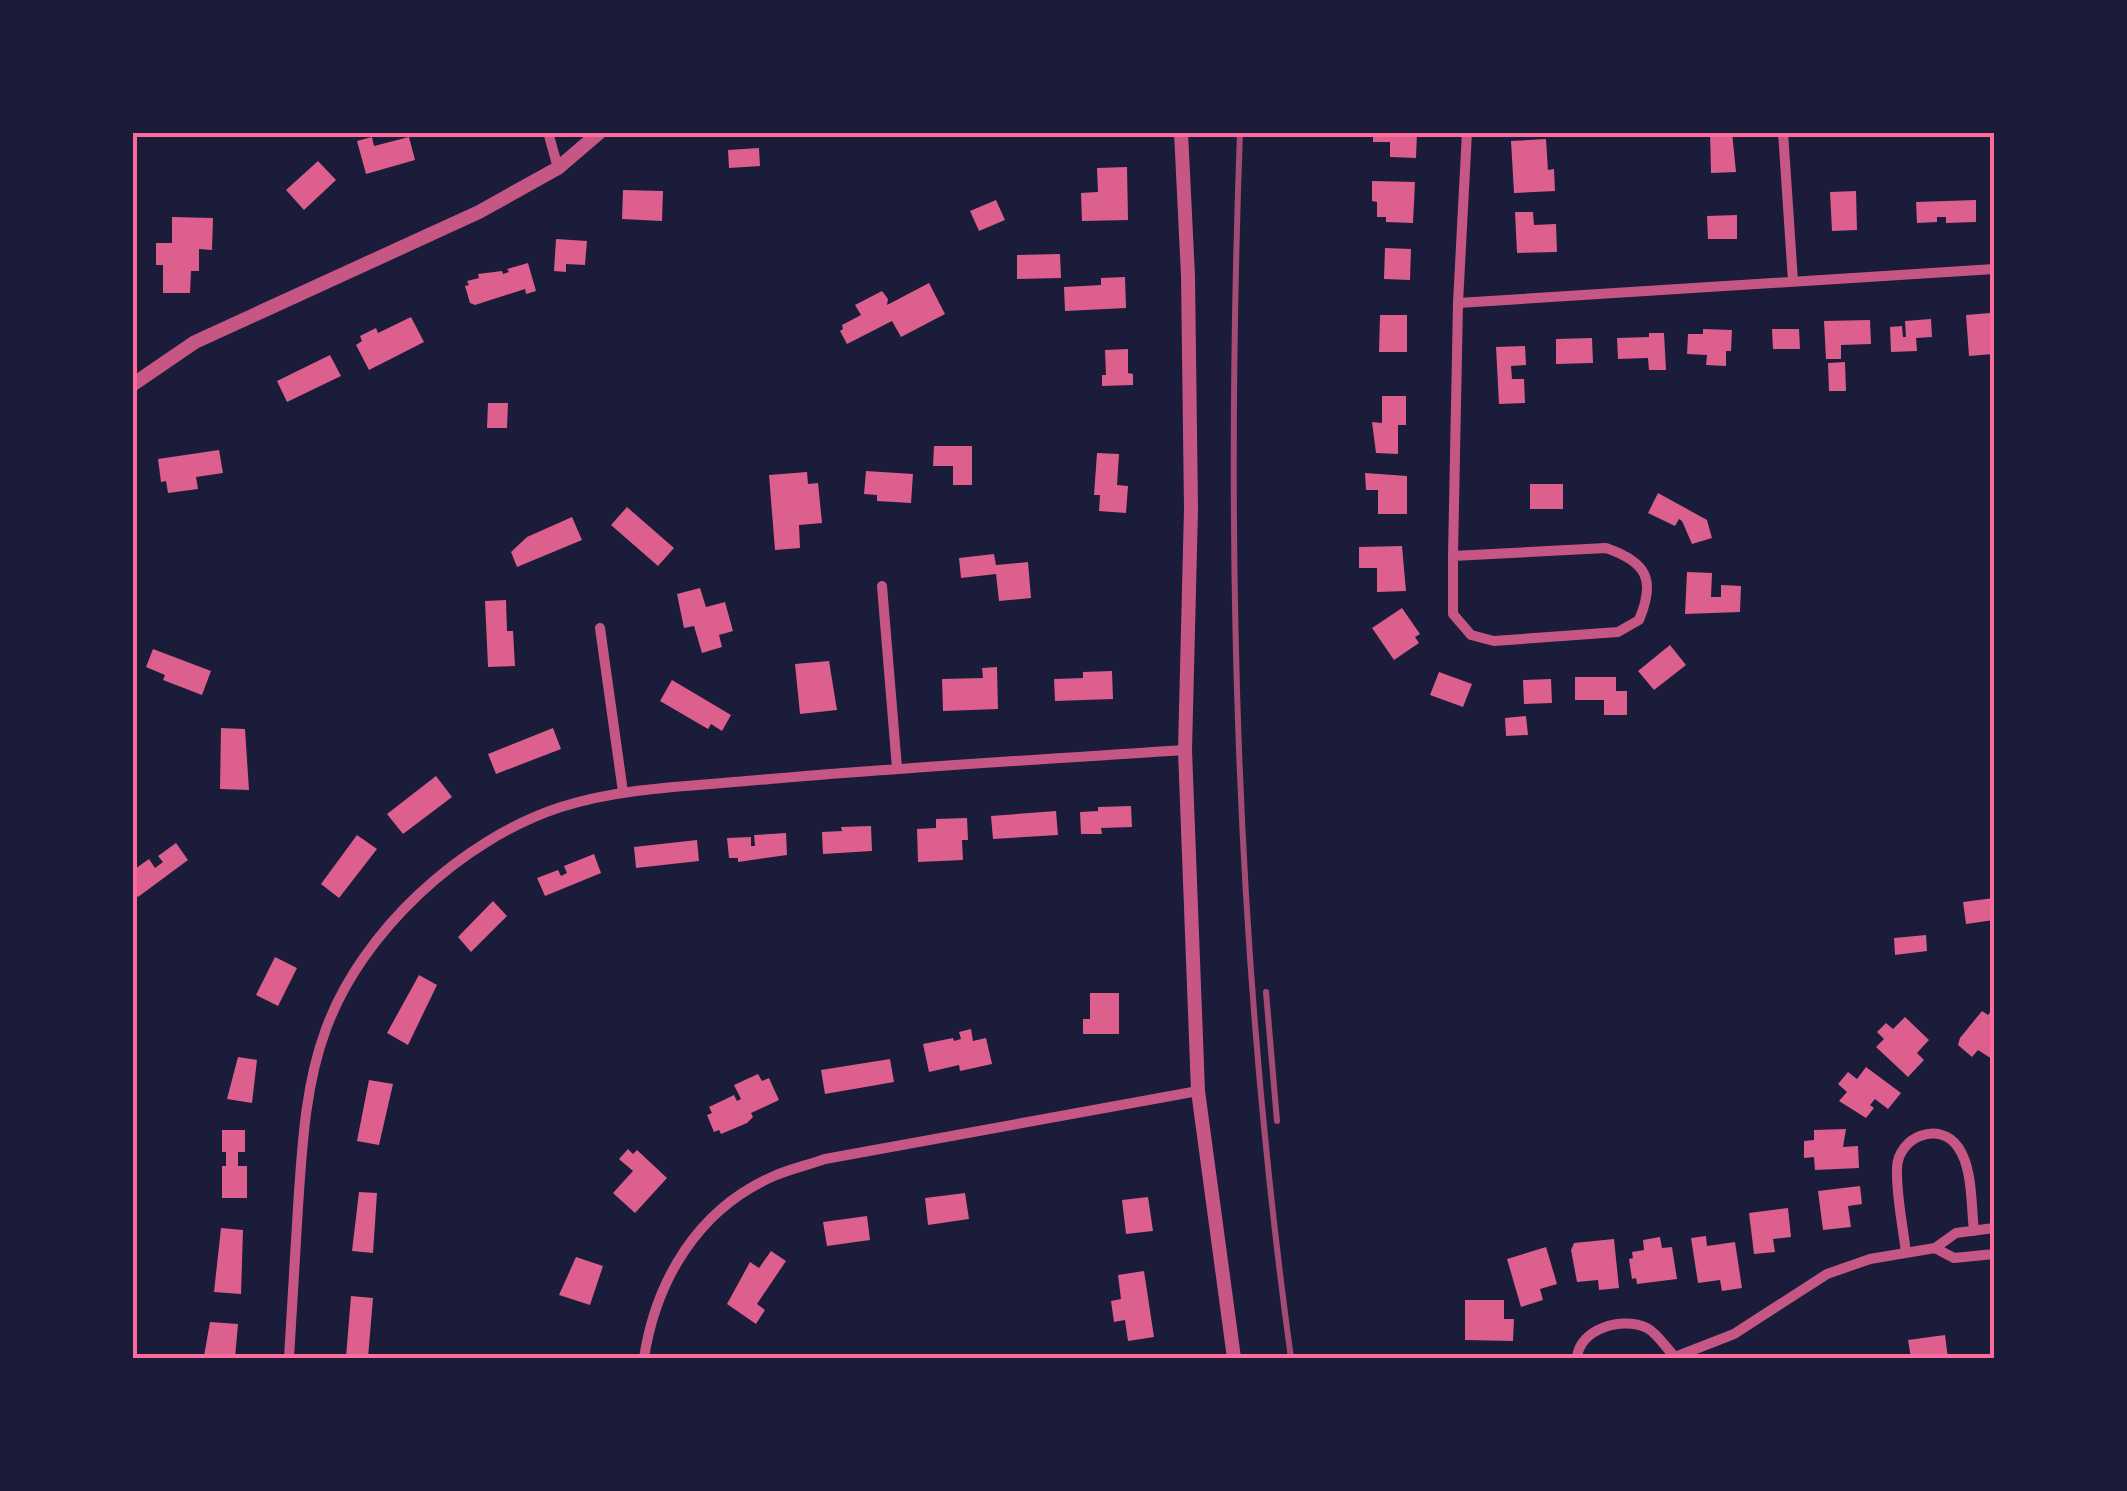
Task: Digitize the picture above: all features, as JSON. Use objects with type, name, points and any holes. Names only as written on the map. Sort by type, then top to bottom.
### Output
[{"type":"street","points":[[548,132],[558,168]]},
{"type":"street","points":[[132,385],[195,342],[480,212],[558,168],[600,132]]},
{"type":"street","points":[[1181,132],[1188,276],[1191,509],[1185,750],[1198,1091],[1234,1358]]},
{"type":"street","points":[[1453,556],[1606,548],[1630,556],[1646,573],[1648,599],[1639,620],[1618,632],[1494,641],[1470,635],[1452,614],[1453,556],[1458,303],[1467,132]]},
{"type":"street","points":[[1783,132],[1793,281]]},
{"type":"street","points":[[1458,303],[1994,268]]},
{"type":"street","points":[[882,586],[897,768]]},
{"type":"street","points":[[600,628],[623,792]]},
{"type":"street","points":[[289,1358],[301,1162],[310,1084],[326,1026],[360,966],[395,917],[445,869],[501,833],[545,814],[623,792],[897,768],[1185,750]]},
{"type":"street","points":[[644,1358],[648,1332],[667,1277],[693,1236],[730,1202],[772,1177],[826,1159],[1198,1091]]},
{"type":"street","points":[[1906,1253],[1896,1164],[1905,1146],[1919,1134],[1940,1134],[1958,1146],[1966,1167],[1974,1231]]},
{"type":"street","points":[[1577,1358],[1578,1348],[1595,1330],[1619,1324],[1648,1328],[1675,1358],[1734,1334],[1826,1274],[1870,1260],[1935,1248],[1956,1233],[1994,1228]]},
{"type":"street","points":[[1935,1248],[1954,1258],[1994,1254]]},
{"type":"building","points":[[1373,132],[1417,132],[1416,158],[1390,157],[1390,142],[1373,142]]},
{"type":"building","points":[[1710,132],[1732,132],[1736,172],[1711,173]]},
{"type":"building","points":[[372,137],[374,146],[409,137],[415,160],[366,174],[357,141]]},
{"type":"building","points":[[1546,139],[1548,170],[1554,169],[1555,191],[1514,193],[1511,141]]},
{"type":"building","points":[[759,148],[760,166],[729,168],[728,150]]},
{"type":"building","points":[[318,161],[336,180],[304,210],[286,190]]},
{"type":"building","points":[[1127,167],[1128,220],[1082,221],[1081,193],[1098,192],[1097,168]]},
{"type":"building","points":[[1372,181],[1415,182],[1413,223],[1386,222],[1386,217],[1377,217]]},
{"type":"building","points":[[623,190],[663,191],[662,221],[622,219]]},
{"type":"building","points":[[1856,191],[1857,230],[1832,231],[1830,192]]},
{"type":"building","points":[[996,200],[1005,220],[979,231],[970,211]]},
{"type":"building","points":[[1976,200],[1976,222],[1946,223],[1946,217],[1937,217],[1937,222],[1917,223],[1916,202]]},
{"type":"building","points":[[1515,212],[1533,212],[1534,225],[1556,224],[1557,252],[1517,253]]},
{"type":"building","points":[[1737,215],[1737,239],[1708,239],[1707,216]]},
{"type":"building","points":[[172,217],[213,218],[212,250],[199,249],[199,271],[191,271],[190,293],[163,293],[163,265],[156,265],[156,243],[172,243]]},
{"type":"building","points":[[556,239],[587,241],[585,265],[566,264],[566,272],[554,271]]},
{"type":"building","points":[[1385,248],[1411,249],[1410,280],[1384,279]]},
{"type":"building","points":[[1060,254],[1061,278],[1017,279],[1017,255]]},
{"type":"building","points":[[528,263],[536,291],[526,294],[525,289],[475,305],[470,303],[467,281],[479,278],[478,274],[503,274]]},
{"type":"building","points":[[1125,277],[1126,308],[1065,311],[1064,287],[1101,285],[1101,278]]},
{"type":"building","points":[[929,283],[945,314],[901,337],[892,321],[847,344],[840,331],[842,325],[861,315],[855,305],[882,291],[887,305]]},
{"type":"building","points":[[1990,313],[1994,354],[1969,356],[1966,315]]},
{"type":"building","points":[[1380,315],[1407,315],[1407,352],[1379,352]]},
{"type":"building","points":[[411,317],[424,342],[369,370],[356,345],[362,341],[360,336],[376,328],[378,333]]},
{"type":"building","points":[[1931,319],[1932,337],[1916,338],[1917,351],[1891,352],[1890,327],[1902,326],[1906,337],[1905,321]]},
{"type":"building","points":[[1870,320],[1871,344],[1841,345],[1841,359],[1826,359],[1824,321]]},
{"type":"building","points":[[1703,329],[1732,330],[1726,366],[1706,365],[1707,355],[1687,354],[1688,334],[1703,334]]},
{"type":"building","points":[[1772,329],[1799,329],[1800,349],[1773,349]]},
{"type":"building","points":[[1649,333],[1664,333],[1666,370],[1649,370],[1648,358],[1618,359],[1617,338],[1649,337]]},
{"type":"building","points":[[1592,338],[1593,363],[1556,364],[1556,339]]},
{"type":"building","points":[[1525,346],[1526,365],[1511,366],[1512,379],[1524,379],[1525,403],[1499,404],[1496,347]]},
{"type":"building","points":[[1128,349],[1128,373],[1133,374],[1133,385],[1102,386],[1102,375],[1106,375],[1105,350]]},
{"type":"building","points":[[330,355],[341,376],[287,402],[277,381]]},
{"type":"building","points":[[1845,362],[1846,391],[1829,391],[1828,363]]},
{"type":"building","points":[[1382,396],[1406,396],[1406,425],[1398,425],[1398,454],[1376,453],[1372,422],[1382,423]]},
{"type":"building","points":[[488,403],[508,403],[507,428],[487,428]]},
{"type":"building","points":[[934,446],[972,446],[972,485],[953,485],[953,466],[933,466]]},
{"type":"building","points":[[219,450],[223,473],[196,477],[198,489],[168,493],[166,481],[161,482],[158,459]]},
{"type":"building","points":[[1097,453],[1119,454],[1117,485],[1128,486],[1126,513],[1099,511],[1100,495],[1094,495]]},
{"type":"building","points":[[866,471],[913,474],[911,503],[877,501],[877,495],[864,494]]},
{"type":"building","points":[[807,472],[808,484],[818,483],[822,523],[799,525],[800,548],[775,550],[769,475]]},
{"type":"building","points":[[1365,473],[1407,476],[1407,514],[1378,514],[1378,490],[1366,490]]},
{"type":"building","points":[[1530,484],[1563,484],[1563,509],[1530,509]]},
{"type":"building","points":[[1658,493],[1707,520],[1712,538],[1692,544],[1682,521],[1679,519],[1675,526],[1648,513]]},
{"type":"building","points":[[627,507],[674,548],[658,566],[611,525]]},
{"type":"building","points":[[572,517],[582,540],[517,567],[511,552],[527,537]]},
{"type":"building","points":[[1402,546],[1406,591],[1377,592],[1377,568],[1359,568],[1359,547]]},
{"type":"building","points":[[994,554],[996,565],[1028,562],[1031,598],[999,601],[996,574],[961,578],[959,558]]},
{"type":"building","points":[[1687,572],[1712,573],[1711,597],[1721,597],[1721,585],[1741,586],[1740,612],[1685,614]]},
{"type":"building","points":[[700,588],[706,607],[725,602],[733,631],[719,635],[722,647],[702,653],[694,626],[684,628],[677,594]]},
{"type":"building","points":[[506,600],[507,631],[513,631],[515,666],[488,667],[485,601]]},
{"type":"building","points":[[1402,608],[1420,634],[1415,637],[1419,643],[1394,660],[1372,628]]},
{"type":"building","points":[[1670,645],[1686,665],[1654,690],[1638,671]]},
{"type":"building","points":[[153,649],[211,671],[202,695],[163,680],[165,675],[146,667]]},
{"type":"building","points":[[829,661],[837,710],[800,714],[795,664]]},
{"type":"building","points":[[997,667],[998,709],[943,711],[942,679],[983,678],[982,668]]},
{"type":"building","points":[[1112,671],[1113,699],[1055,701],[1054,679]]},
{"type":"building","points":[[1439,672],[1472,684],[1463,707],[1430,695]]},
{"type":"building","points":[[1575,677],[1616,677],[1616,691],[1627,691],[1627,715],[1604,715],[1604,700],[1575,700]]},
{"type":"building","points":[[1551,679],[1552,703],[1524,704],[1523,680]]},
{"type":"building","points":[[672,680],[731,715],[722,731],[711,724],[708,729],[660,701]]},
{"type":"building","points":[[1526,716],[1528,735],[1506,736],[1505,718]]},
{"type":"building","points":[[221,728],[245,729],[249,790],[220,789]]},
{"type":"building","points":[[553,728],[561,749],[496,774],[488,754]]},
{"type":"building","points":[[436,776],[452,797],[403,834],[387,814]]},
{"type":"building","points":[[1131,806],[1132,827],[1101,828],[1102,834],[1081,834],[1080,812]]},
{"type":"building","points":[[1056,811],[1058,835],[993,839],[991,816]]},
{"type":"building","points":[[967,818],[968,840],[962,840],[963,860],[918,862],[917,829],[936,828],[936,819]]},
{"type":"building","points":[[871,826],[872,851],[823,854],[822,832]]},
{"type":"building","points":[[786,833],[787,855],[738,862],[738,858],[729,858],[727,838],[751,837],[751,846],[755,846],[754,835]]},
{"type":"building","points":[[357,835],[377,849],[339,898],[321,884]]},
{"type":"building","points":[[697,840],[699,861],[636,868],[634,847]]},
{"type":"building","points":[[176,843],[188,860],[138,897],[132,890],[132,871],[149,859],[155,868],[163,862],[158,856]]},
{"type":"building","points":[[594,854],[601,873],[545,896],[537,878],[558,870],[561,876],[567,873],[564,866]]},
{"type":"building","points":[[1994,898],[1994,920],[1966,924],[1963,902]]},
{"type":"building","points":[[493,901],[507,916],[471,952],[458,937]]},
{"type":"building","points":[[1926,935],[1927,951],[1895,955],[1894,938]]},
{"type":"building","points":[[275,957],[297,968],[278,1006],[256,995]]},
{"type":"building","points":[[419,975],[437,985],[408,1045],[387,1033]]},
{"type":"building","points":[[1090,993],[1119,993],[1119,1034],[1083,1034],[1083,1019],[1090,1019]]},
{"type":"building","points":[[1994,1008],[1994,1056],[1992,1059],[1978,1050],[1972,1057],[1958,1045],[1960,1038],[1982,1011],[1988,1015]]},
{"type":"building","points":[[1905,1017],[1929,1040],[1917,1053],[1924,1060],[1908,1077],[1876,1047],[1884,1039],[1877,1032],[1886,1023],[1893,1029]]},
{"type":"building","points":[[971,1029],[973,1041],[986,1038],[992,1064],[960,1071],[959,1065],[929,1072],[923,1044],[961,1039],[959,1032]]},
{"type":"building","points":[[238,1057],[257,1060],[252,1103],[227,1099]]},
{"type":"building","points":[[890,1059],[894,1082],[825,1094],[821,1070]]},
{"type":"building","points":[[1866,1067],[1901,1093],[1888,1109],[1875,1099],[1866,1118],[1839,1101],[1847,1092],[1838,1084],[1848,1072],[1857,1079]]},
{"type":"building","points":[[758,1074],[762,1081],[769,1078],[779,1100],[751,1113],[753,1117],[747,1123],[721,1134],[719,1130],[714,1132],[707,1115],[712,1113],[709,1107],[734,1095],[737,1101],[741,1099],[734,1085]]},
{"type":"building","points":[[369,1080],[393,1084],[379,1145],[357,1141]]},
{"type":"building","points":[[1846,1129],[1843,1147],[1858,1146],[1859,1168],[1815,1170],[1814,1157],[1804,1158],[1804,1141],[1814,1140],[1814,1130]]},
{"type":"building","points":[[222,1130],[245,1130],[245,1152],[238,1152],[238,1166],[247,1166],[247,1198],[222,1198],[226,1152],[222,1152]]},
{"type":"building","points":[[628,1149],[633,1154],[637,1150],[667,1178],[635,1213],[613,1193],[633,1171],[619,1159]]},
{"type":"building","points":[[1860,1186],[1862,1204],[1848,1206],[1851,1227],[1823,1230],[1818,1191]]},
{"type":"building","points":[[359,1192],[377,1193],[373,1253],[352,1251]]},
{"type":"building","points":[[965,1193],[969,1219],[928,1225],[925,1198]]},
{"type":"building","points":[[1148,1197],[1153,1231],[1126,1234],[1122,1200]]},
{"type":"building","points":[[1788,1208],[1791,1237],[1773,1239],[1775,1252],[1754,1254],[1749,1213]]},
{"type":"building","points":[[867,1216],[870,1240],[827,1246],[823,1222]]},
{"type":"building","points":[[221,1228],[243,1230],[241,1294],[214,1292]]},
{"type":"building","points":[[1706,1236],[1707,1246],[1735,1242],[1742,1288],[1722,1291],[1720,1280],[1698,1283],[1691,1238]]},
{"type":"building","points":[[1660,1237],[1662,1248],[1672,1247],[1677,1279],[1637,1284],[1636,1278],[1632,1279],[1632,1252],[1644,1250],[1643,1240]]},
{"type":"building","points":[[1614,1239],[1619,1288],[1599,1290],[1598,1280],[1577,1282],[1571,1250],[1574,1243]]},
{"type":"building","points":[[1546,1247],[1557,1284],[1540,1289],[1543,1300],[1521,1307],[1507,1259]]},
{"type":"building","points":[[771,1251],[786,1261],[757,1304],[765,1310],[756,1324],[727,1304],[750,1262],[759,1268]]},
{"type":"building","points":[[576,1257],[603,1266],[590,1305],[559,1295]]},
{"type":"building","points":[[1144,1271],[1154,1337],[1128,1341],[1125,1320],[1114,1322],[1111,1301],[1121,1299],[1118,1275]]},
{"type":"building","points":[[351,1296],[373,1298],[368,1358],[346,1357]]},
{"type":"building","points":[[1465,1300],[1504,1300],[1504,1319],[1514,1319],[1513,1341],[1465,1340]]},
{"type":"building","points":[[210,1322],[238,1324],[235,1358],[204,1356]]},
{"type":"building","points":[[1945,1335],[1948,1358],[1911,1358],[1908,1340]]},
{"type":"railway","points":[[1240,132],[1234,439],[1239,746],[1257,1053],[1291,1358]]},
{"type":"railway","points":[[1266,992],[1277,1121]]}]
